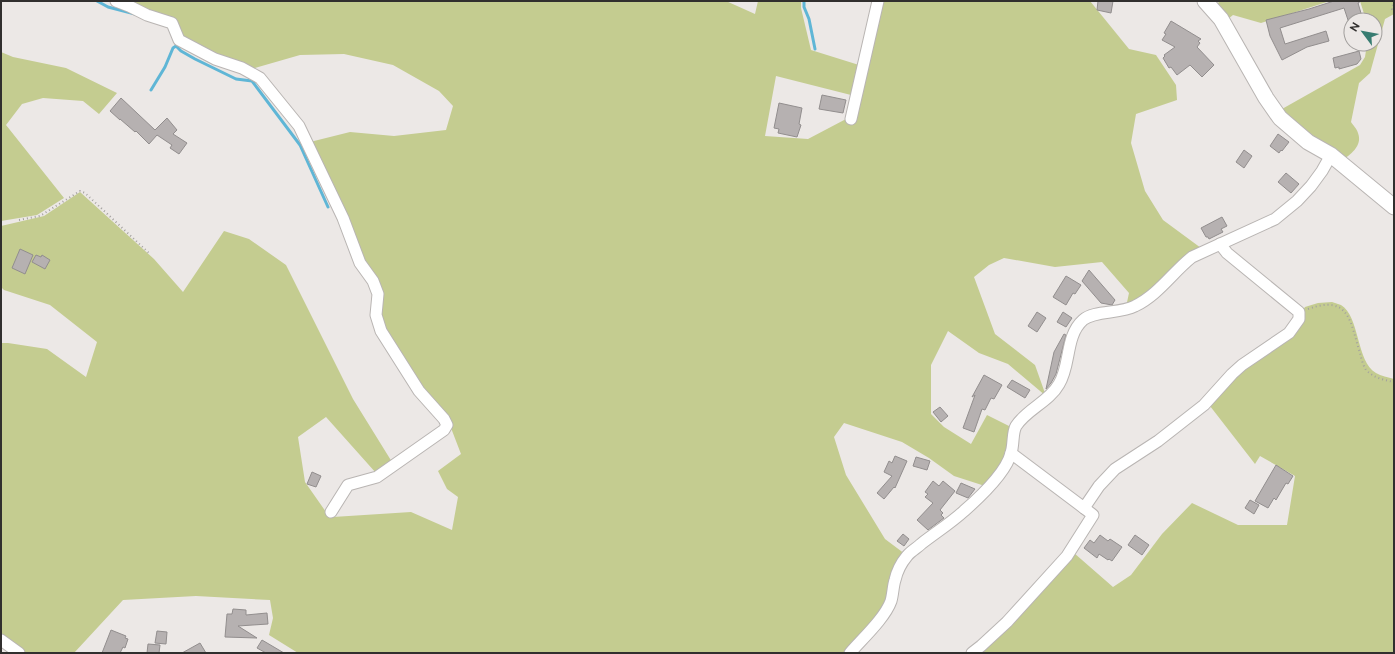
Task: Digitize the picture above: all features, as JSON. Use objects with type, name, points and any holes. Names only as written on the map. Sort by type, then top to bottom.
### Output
[{"type":"street","points":[[116,1],[147,15],[172,23],[179,40],[215,59],[242,68],[260,78],[299,126],[343,218],[360,263],[373,282],[378,294],[376,315],[381,330],[419,391],[444,419],[447,425],[438,435],[376,476],[348,485],[331,512]]},
{"type":"street","points":[[851,119],[878,1]]},
{"type":"street","points":[[1205,1],[1222,19],[1266,98],[1280,118],[1308,142],[1331,155],[1394,207]]},
{"type":"street","points":[[850,653],[878,622],[891,601],[895,580],[900,567],[908,554],[963,512],[991,485],[999,474],[1011,453],[1015,428],[1023,418],[1049,397],[1059,385],[1065,374],[1072,335],[1076,327],[1083,319],[1094,315],[1125,311],[1135,306],[1158,290],[1192,257],[1275,219],[1311,186],[1331,155]]},
{"type":"street","points":[[1084,508],[1099,486],[1115,469],[1158,441],[1204,405],[1232,374],[1242,365],[1289,333],[1299,319],[1299,312],[1227,253],[1220,244]]},
{"type":"street","points":[[972,653],[1007,622],[1067,556],[1093,515],[1011,453]]},
{"type":"street","points":[[1,640],[19,653]]},
{"type":"path","points":[[1394,1],[1392,9],[1394,12]]},
{"type":"path","points":[[19,220],[40,216],[80,191],[150,254]]},
{"type":"path","points":[[1299,312],[1316,306],[1328,304],[1338,307],[1346,313],[1366,369],[1374,377],[1394,382]]},
{"type":"green space","points":[[127,1],[726,1],[755,14],[758,1],[801,1],[801,8],[811,50],[859,65],[851,95],[776,76],[765,136],[808,139],[846,119],[882,1],[1090,1],[1129,49],[1156,55],[1176,85],[1177,100],[1136,114],[1131,143],[1145,191],[1163,220],[1201,248],[1157,288],[1126,307],[1129,293],[1102,262],[1055,267],[1004,258],[989,265],[974,277],[995,334],[1035,365],[1046,396],[1008,364],[979,353],[948,331],[931,365],[931,414],[944,427],[971,444],[987,415],[1013,428],[1006,459],[985,486],[954,476],[929,458],[902,442],[844,423],[834,437],[846,475],[885,539],[905,554],[882,608],[847,653],[298,653],[269,635],[273,618],[270,600],[196,596],[123,600],[74,653],[24,653],[1,634],[1,343],[47,349],[86,377],[97,342],[50,305],[4,290],[1,287],[1,226],[44,216],[80,192],[154,259],[183,292],[224,231],[249,239],[286,265],[353,399],[392,462],[376,473],[326,417],[298,437],[305,482],[326,512],[333,517],[411,512],[452,530],[458,497],[447,489],[438,471],[461,454],[451,428],[418,386],[384,329],[364,265],[310,142],[350,132],[394,136],[446,130],[453,106],[439,91],[393,65],[344,54],[300,55],[248,70],[184,40],[176,20]]},
{"type":"green space","points":[[1220,1],[1330,1],[1261,23],[1233,15],[1228,19],[1216,5]]},
{"type":"green space","points":[[1360,1],[1394,1],[1394,14],[1385,19],[1383,26],[1383,12],[1363,12]]},
{"type":"green space","points":[[1,52],[13,57],[66,68],[117,93],[99,114],[83,101],[43,98],[22,104],[6,125],[64,198],[37,215],[1,221]]},
{"type":"green space","points":[[1366,52],[1376,52],[1370,73],[1359,83],[1351,122],[1356,129],[1359,142],[1355,150],[1341,161],[1292,121],[1282,109],[1360,65],[1365,57]]},
{"type":"green space","points":[[1332,302],[1341,305],[1352,319],[1361,350],[1370,367],[1378,374],[1394,379],[1394,653],[976,653],[1074,553],[1113,587],[1131,575],[1162,534],[1192,503],[1238,525],[1287,525],[1295,476],[1260,456],[1255,464],[1210,406],[1235,374],[1284,339],[1305,307],[1318,303]]},
{"type":"building","points":[[1098,1],[1113,1],[1111,13],[1097,10]]},
{"type":"building","points":[[1334,1],[1359,1],[1358,3],[1361,12],[1345,12],[1344,8],[1280,28],[1285,44],[1326,31],[1329,41],[1307,47],[1282,60],[1270,36],[1266,20]]},
{"type":"building","points":[[1171,21],[1201,39],[1198,41],[1200,43],[1197,47],[1214,65],[1202,77],[1190,65],[1177,75],[1171,67],[1169,68],[1163,58],[1165,56],[1164,55],[1175,47],[1162,40]]},
{"type":"building","points":[[1359,52],[1361,59],[1357,64],[1339,69],[1339,67],[1335,68],[1333,58]]},
{"type":"building","points":[[822,95],[846,100],[843,113],[819,109]]},
{"type":"building","points":[[121,98],[155,130],[167,118],[177,130],[173,134],[187,143],[179,154],[170,148],[172,145],[157,135],[149,144],[136,131],[135,132],[110,111]]},
{"type":"building","points":[[779,103],[802,108],[799,124],[801,125],[797,137],[778,133],[779,129],[774,128]]},
{"type":"building","points":[[1278,134],[1289,142],[1279,153],[1270,146]]},
{"type":"building","points":[[1244,150],[1252,156],[1244,168],[1236,162]]},
{"type":"building","points":[[1286,173],[1299,184],[1291,193],[1278,182]]},
{"type":"building","points":[[1222,217],[1227,226],[1221,229],[1223,232],[1209,239],[1206,237],[1201,228]]},
{"type":"building","points":[[20,249],[33,255],[25,274],[12,268]]},
{"type":"building","points":[[36,255],[41,257],[42,255],[50,260],[45,269],[32,262]]},
{"type":"building","points":[[1089,270],[1115,300],[1112,305],[1101,303],[1082,281]]},
{"type":"building","points":[[1066,276],[1081,285],[1075,294],[1073,293],[1066,305],[1053,297]]},
{"type":"building","points":[[1037,312],[1046,318],[1037,332],[1028,326]]},
{"type":"building","points":[[1063,312],[1072,318],[1066,327],[1057,322]]},
{"type":"building","points":[[1064,334],[1066,335],[1056,374],[1046,389],[1054,352]]},
{"type":"building","points":[[984,375],[1002,385],[994,399],[991,398],[985,410],[982,409],[974,432],[963,428],[975,395],[972,397]]},
{"type":"building","points":[[1012,380],[1030,390],[1025,398],[1007,387]]},
{"type":"building","points":[[940,407],[948,416],[941,422],[933,412]]},
{"type":"building","points":[[895,456],[907,461],[895,488],[894,487],[884,499],[877,493],[892,476],[884,472],[889,461],[892,463]]},
{"type":"building","points":[[916,457],[930,461],[927,470],[913,466]]},
{"type":"building","points":[[1276,465],[1293,476],[1288,484],[1286,483],[1276,500],[1274,498],[1268,508],[1255,501]]},
{"type":"building","points":[[312,472],[321,476],[316,487],[307,484]]},
{"type":"building","points":[[933,481],[939,486],[943,481],[955,491],[940,510],[943,513],[941,515],[944,518],[928,530],[917,520],[933,503],[925,497],[928,494],[925,492]]},
{"type":"building","points":[[961,483],[975,489],[968,498],[956,493]]},
{"type":"building","points":[[1250,500],[1259,505],[1254,514],[1245,508]]},
{"type":"building","points":[[903,534],[909,539],[904,546],[897,541]]},
{"type":"building","points":[[1100,535],[1108,541],[1110,539],[1122,547],[1112,561],[1099,554],[1097,558],[1084,548],[1090,540],[1094,543]]},
{"type":"building","points":[[1135,535],[1149,545],[1142,555],[1128,545]]},
{"type":"building","points":[[233,609],[246,610],[246,615],[267,613],[268,624],[238,626],[257,638],[225,637],[227,614],[232,614]]},
{"type":"building","points":[[111,630],[126,636],[125,638],[128,639],[125,648],[123,647],[120,653],[102,653]]},
{"type":"building","points":[[157,631],[167,632],[166,644],[155,643]]},
{"type":"building","points":[[262,640],[284,653],[266,653],[257,648]]},
{"type":"building","points":[[200,643],[206,653],[182,653]]},
{"type":"building","points":[[148,644],[160,645],[159,653],[147,653]]},
{"type":"waterway","points":[[97,1],[108,7],[135,14]]},
{"type":"waterway","points":[[804,1],[804,7],[809,19],[815,49]]},
{"type":"waterway","points":[[151,90],[165,67],[173,48],[176,46],[181,51],[195,59],[236,79],[252,81],[300,145],[328,207]]}]
